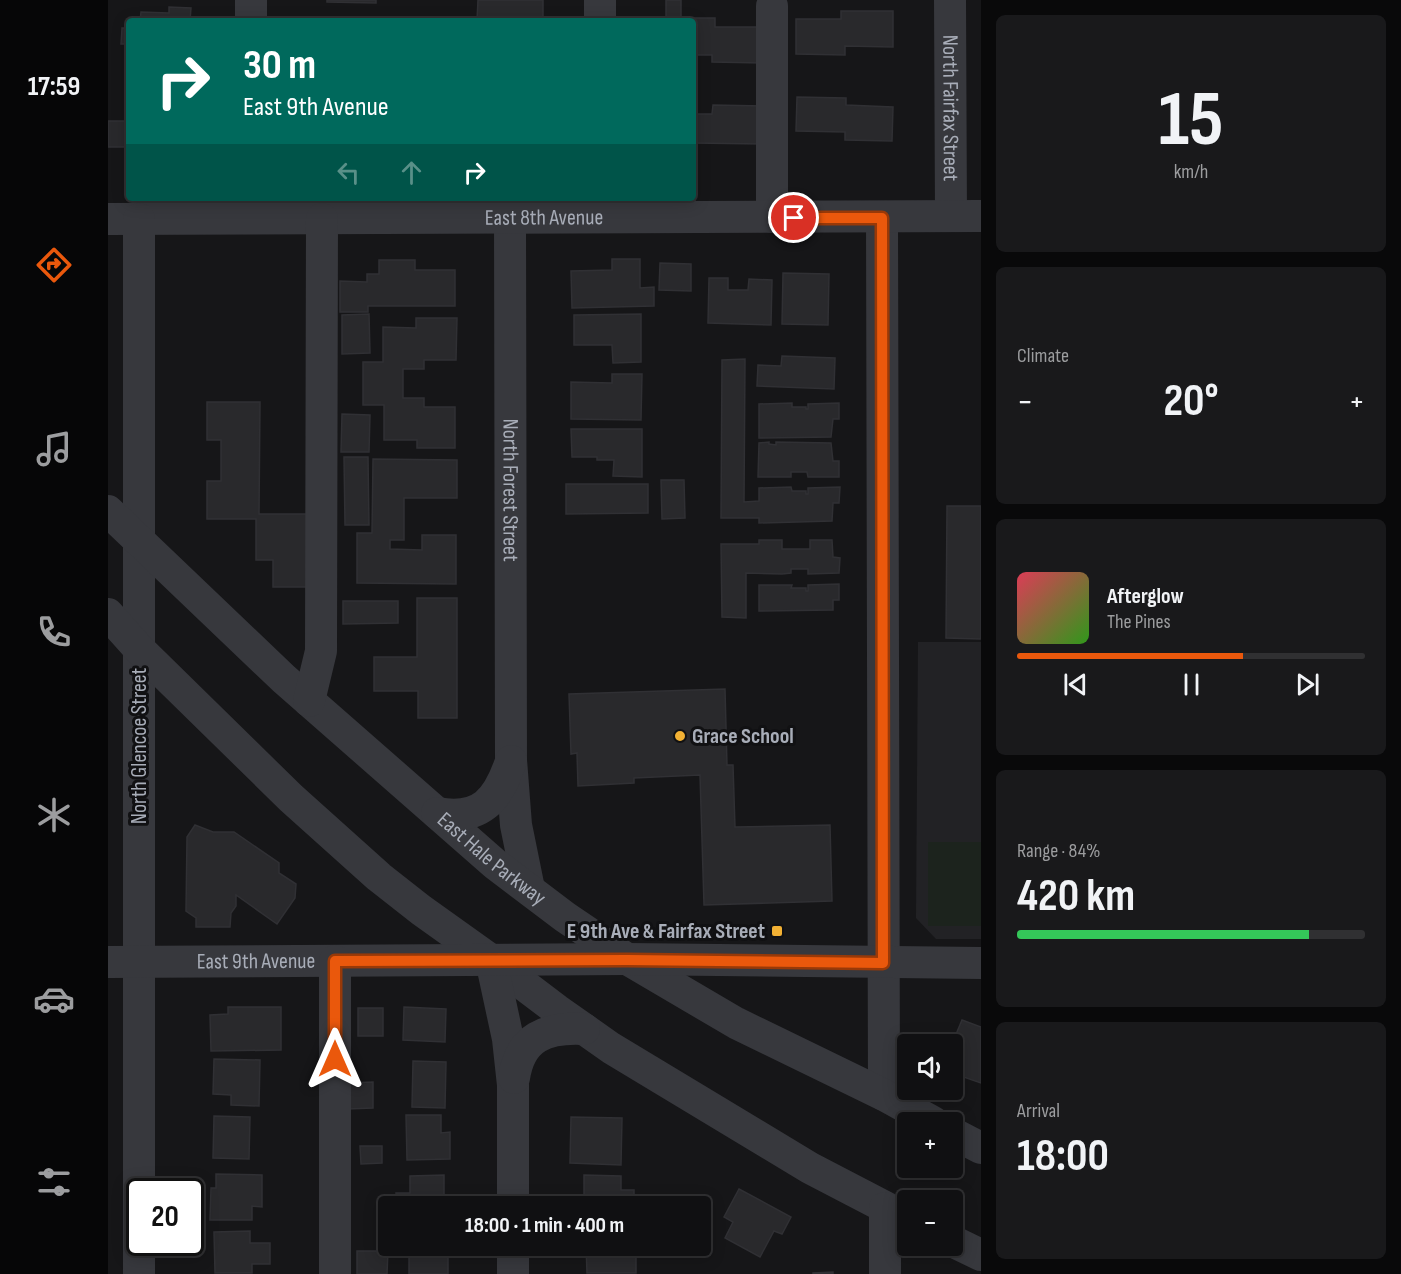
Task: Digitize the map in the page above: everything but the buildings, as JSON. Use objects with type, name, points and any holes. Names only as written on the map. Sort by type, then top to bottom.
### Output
[{"type":"street","points":[[251,0],[251,18]]},
{"type":"street","points":[[600,0],[600,18]]},
{"type":"street","name":"North Fairfax Street","points":[[950,0],[966,216]]},
{"type":"street","points":[[771,6],[772,217]]},
{"type":"street","name":"East 8th Avenue","points":[[108,219],[139,219],[252,208],[322,219],[510,218],[602,208],[772,217],[966,216]]},
{"type":"street","name":"North Forest Street","points":[[510,218],[511,760],[516,825],[529,889]]},
{"type":"street","points":[[882,218],[884,1095]]},
{"type":"street","name":"North Glencoe Street","points":[[139,219],[139,1274]]},
{"type":"street","points":[[309,701],[321,651],[322,219]]},
{"type":"street","name":"East Hale Parkway","points":[[108,511],[309,701],[495,864],[627,960],[736,1023],[915,1112]]},
{"type":"street","points":[[108,614],[139,649],[291,798],[334,838],[421,910],[611,1048],[800,1162],[896,1213],[885,1274]]},
{"type":"street","name":"North Forest Street","points":[[437,813],[453,816],[466,815],[482,809],[503,783],[511,760]]},
{"type":"street","points":[[492,960],[508,1040],[513,1085],[513,1196]]},
{"type":"street","name":"East 9th Avenue","points":[[108,962],[627,960],[981,963]]},
{"type":"street","points":[[335,961],[335,1274]]},
{"type":"street","points":[[513,1085],[515,1068],[520,1056],[532,1040],[554,1030],[584,1029]]},
{"type":"street","points":[[963,1138],[981,1148]]},
{"type":"street","points":[[963,1246],[981,1255]]},
{"type":"street","points":[[513,1256],[513,1274]]},
{"type":"shaded area","points":[[918,642],[981,642],[981,939],[936,939],[916,918]]},
{"type":"shaded area","points":[[928,842],[981,842],[981,926],[928,926]]},
{"type":"place","name":"Grace School","points":[[680,736]]},
{"type":"place","name":"E 9th Ave & Fairfax Street","points":[[777,931]]},
{"type":"route","points":[[335,1059],[335,961],[627,960],[883,963],[882,218],[794,218]]}]
